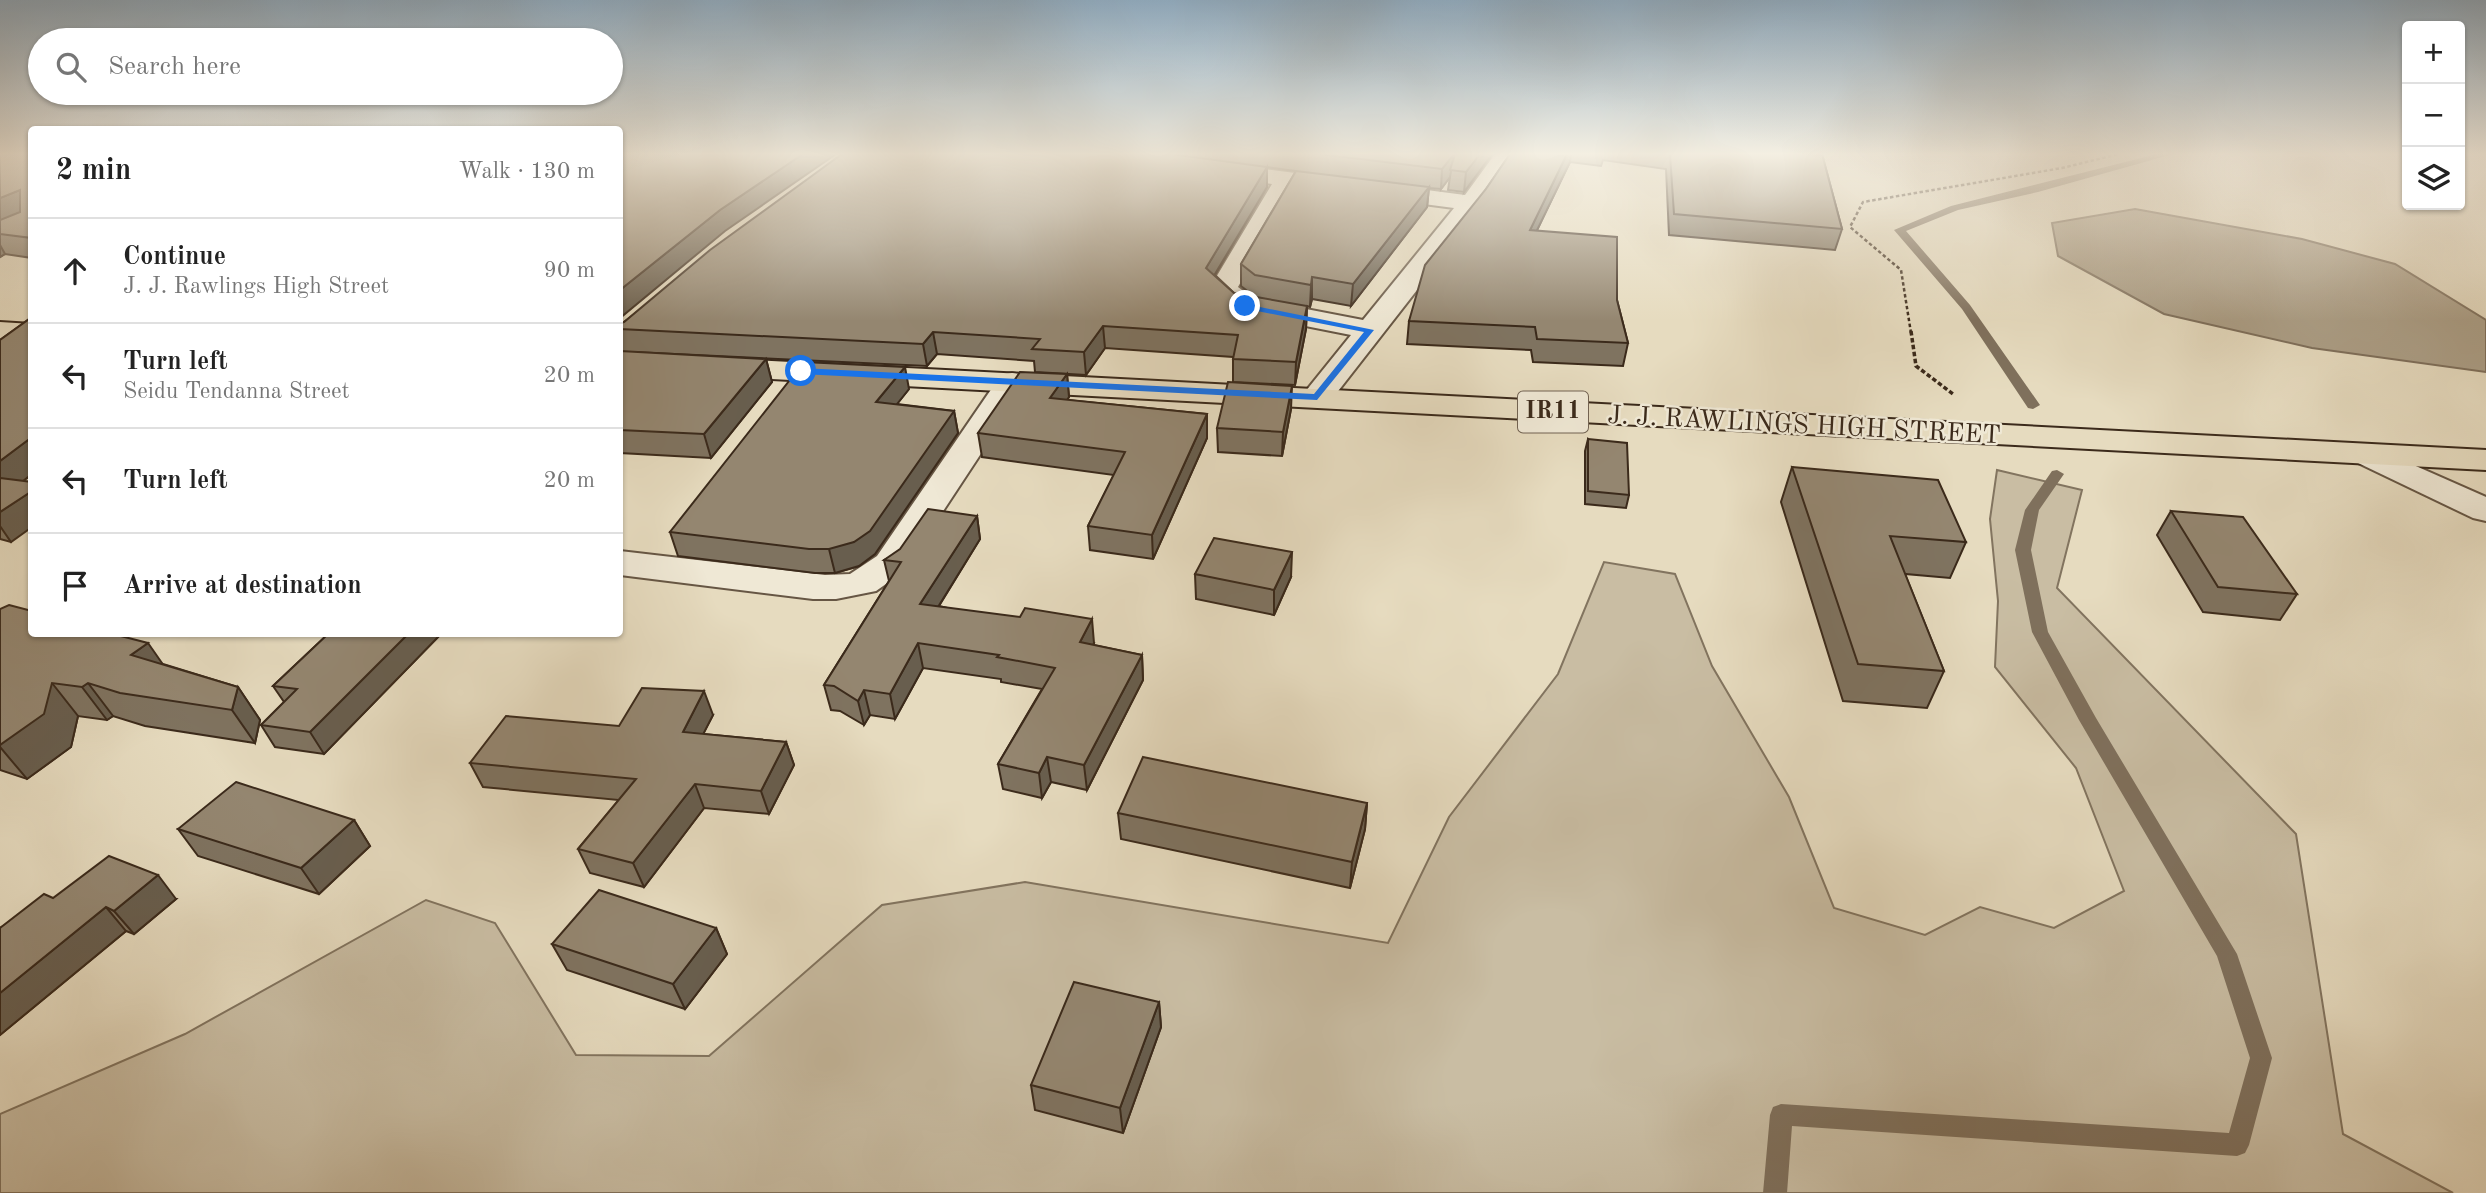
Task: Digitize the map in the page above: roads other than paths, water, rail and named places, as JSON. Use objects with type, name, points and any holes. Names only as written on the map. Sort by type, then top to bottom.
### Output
[{"type":"main road","points":[[0,331],[28,332]]},
{"type":"main road","name":"J. J. RAWLINGS HIGH STREET","points":[[623,362],[2486,460]]},
{"type":"street","points":[[1269,210],[1223,289],[1245,306],[1370,330]]},
{"type":"street","points":[[1317,397],[1466,210]]},
{"type":"street","points":[[775,404],[801,371]]},
{"type":"street","points":[[633,565],[813,587],[843,588],[872,580],[890,564],[1012,382]]},
{"type":"street","points":[[2366,454],[2486,510]]},
{"type":"street","points":[[633,565],[672,534]]},
{"type":"waterway","points":[[1951,210],[1899,230],[1966,307],[2033,405]]},
{"type":"waterway","points":[[1775,1193],[1781,1115],[2237,1145],[2261,1058],[2227,954],[2088,720],[2040,632],[2023,550],[2032,510],[2057,474]]}]
